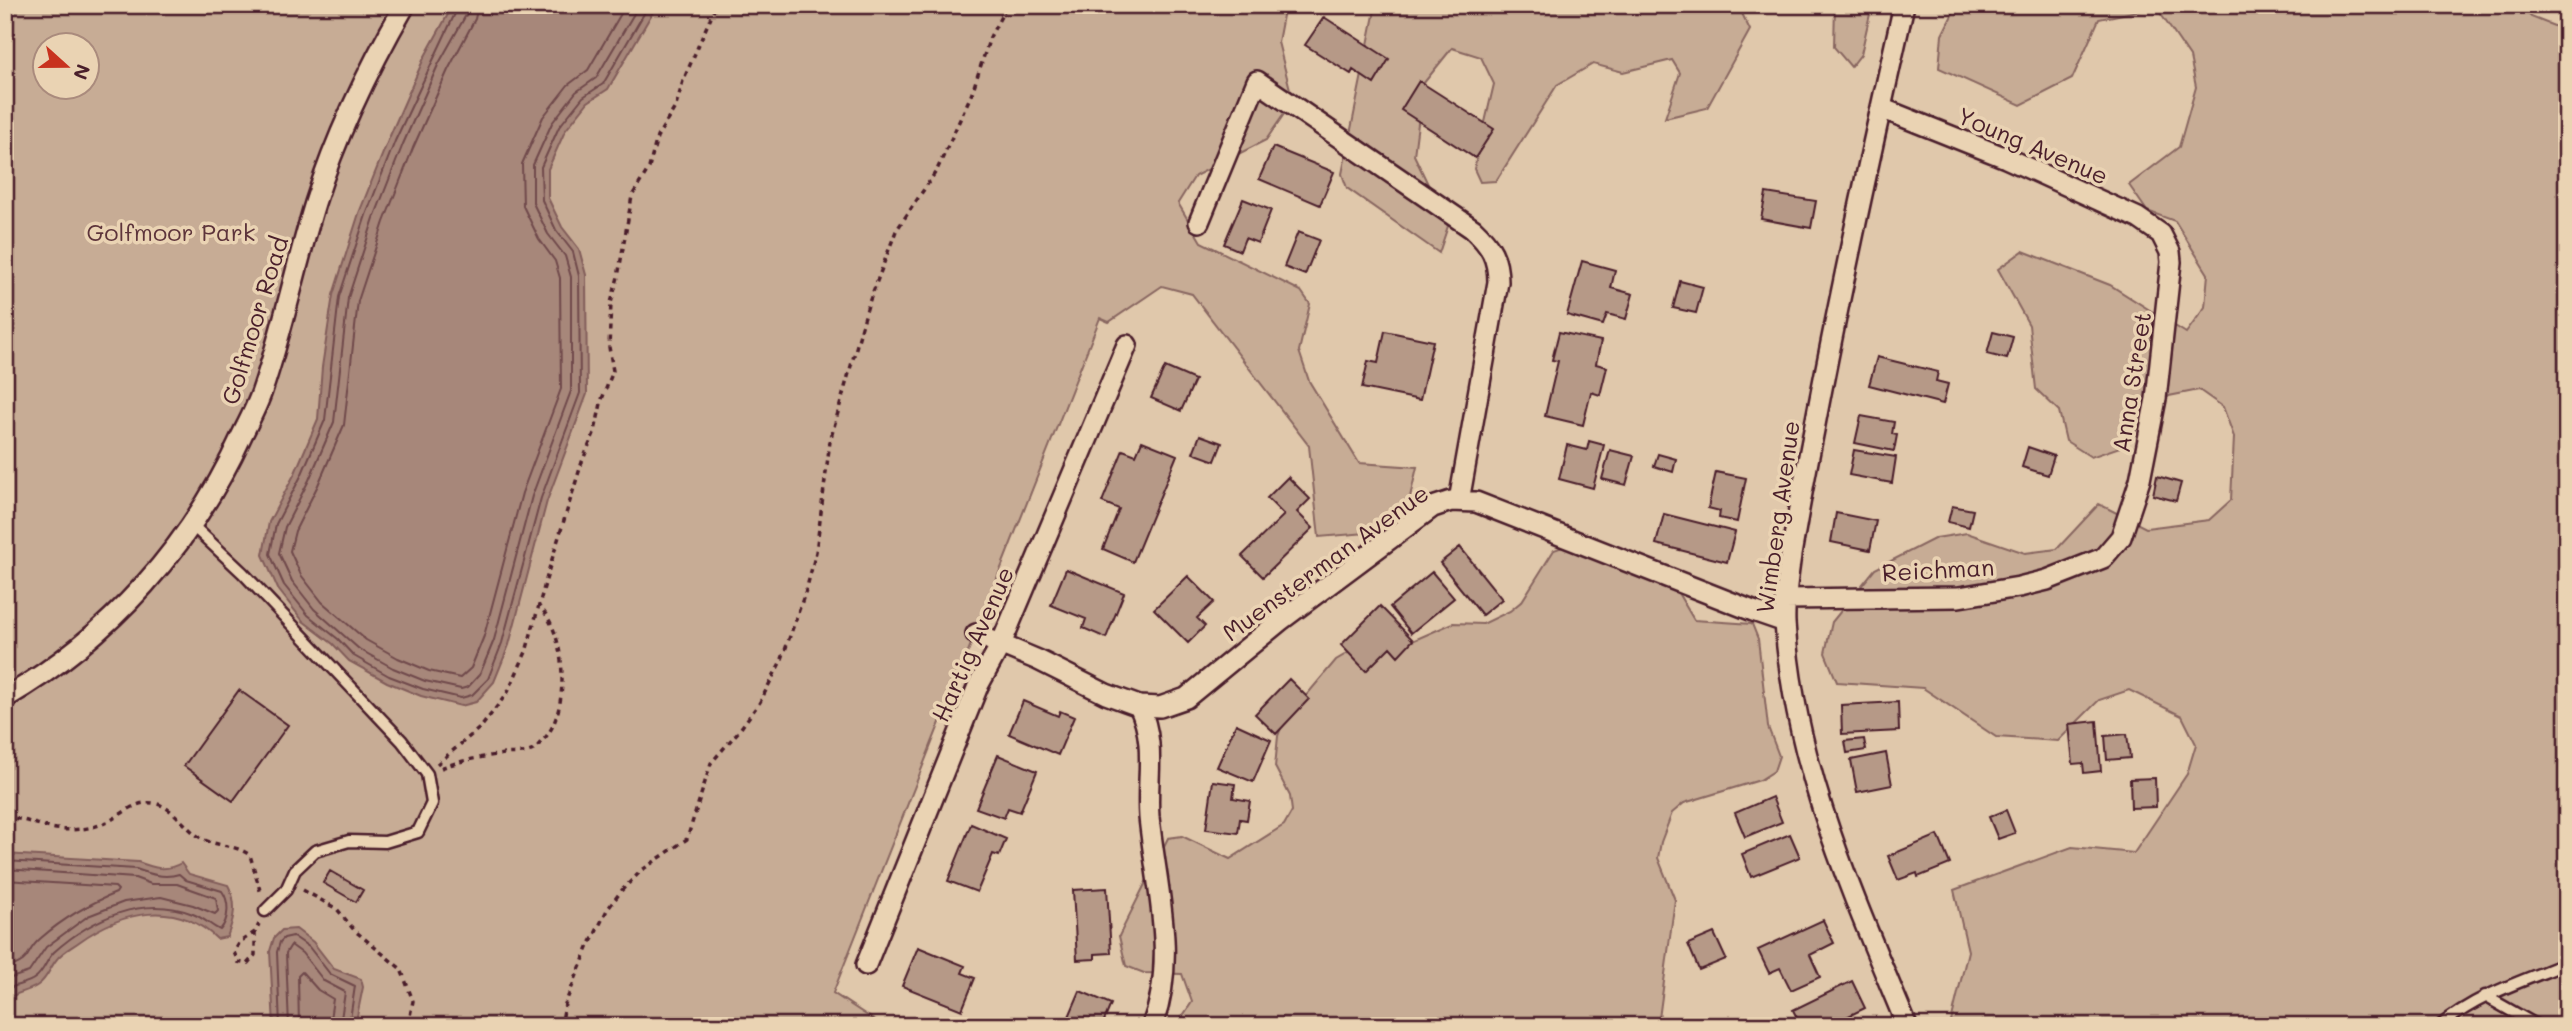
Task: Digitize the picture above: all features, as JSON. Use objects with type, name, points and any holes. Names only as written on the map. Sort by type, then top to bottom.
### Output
[{"type":"street","name":"Golfmoor Road","points":[[5,698],[70,656],[152,578],[192,525],[226,471],[261,394],[312,213],[333,153],[385,41],[405,5]]},
{"type":"street","name":"Wimberg Avenue","points":[[1904,5],[1839,300],[1797,521],[1785,599],[1785,622],[1798,721],[1815,790],[1834,848],[1907,1026]]},
{"type":"street","name":"Muensterman Avenue","points":[[1139,706],[1160,707],[1186,698],[1280,621],[1433,507],[1459,500],[1498,282],[1498,265],[1493,251],[1473,229],[1257,81],[1199,222]]},
{"type":"street","name":"Young Avenue","points":[[1881,108],[2006,158],[2138,218],[2161,234]]},
{"type":"street","name":"Anna Street","points":[[2121,537],[2140,480],[2156,399],[2171,262],[2170,252],[2161,234]]},
{"type":"street","name":"Hartig Avenue","points":[[866,965],[978,686],[1001,645],[1127,345]]},
{"type":"street","points":[[1459,500],[1476,502],[1785,622]]},
{"type":"street","name":"Reichman","points":[[1785,599],[1959,597],[2019,587],[2047,580],[2103,558],[2113,550],[2121,537]]},
{"type":"street","points":[[976,634],[1038,660],[1106,694],[1139,706],[1150,737],[1149,814],[1162,904],[1165,948],[1164,979],[1152,1026]]},
{"type":"lane","points":[[192,525],[243,573],[402,741],[427,774],[432,803],[418,832],[385,842],[349,841],[314,851],[295,870],[286,890],[265,911]]},
{"type":"lane","points":[[2440,1026],[2461,1009],[2485,996],[2567,963]]},
{"type":"lane","points":[[2485,996],[2538,1026]]},
{"type":"path","points":[[427,774],[482,726],[508,692],[526,652],[582,462],[595,431],[602,399],[613,371],[609,347],[611,303],[632,196],[649,168],[657,137],[676,106],[683,80],[716,5]]},
{"type":"path","points":[[565,1026],[562,1021],[565,1004],[607,910],[642,870],[687,839],[711,763],[760,702],[782,659],[813,564],[830,441],[868,305],[896,232],[937,170],[972,93],[990,37],[1007,5]]},
{"type":"path","points":[[427,774],[465,759],[532,751],[551,732],[560,704],[561,666],[557,636],[547,613],[538,605]]},
{"type":"path","points":[[5,817],[19,818],[50,829],[83,829],[105,823],[138,804],[155,803],[174,813],[191,831],[206,841],[237,847],[250,855],[265,911],[255,932],[255,956],[247,964],[238,962],[234,952],[240,943],[255,932]]},
{"type":"path","points":[[286,890],[303,890],[337,909],[354,930],[401,969],[413,1001],[408,1026]]},
{"type":"green space","name":"Golfmoor Park","points":[[5,5],[1285,5],[1278,42],[1293,101],[1266,140],[1195,176],[1178,203],[1201,242],[1301,291],[1310,304],[1299,351],[1309,381],[1359,463],[1417,467],[1410,497],[1379,532],[1319,537],[1309,446],[1192,294],[1162,286],[1109,322],[1100,318],[833,993],[883,1026],[5,1026]]},
{"type":"green space","points":[[1376,5],[1738,5],[1750,30],[1707,108],[1665,118],[1680,73],[1672,60],[1623,72],[1593,64],[1557,85],[1496,181],[1480,182],[1474,169],[1494,84],[1481,57],[1452,48],[1423,84],[1414,155],[1448,226],[1439,253],[1347,188],[1342,174]]},
{"type":"green space","points":[[1835,5],[1872,5],[1861,54],[1851,67],[1834,47]]},
{"type":"green space","points":[[1995,5],[2521,5],[2531,17],[2567,31],[2567,1026],[1950,1026],[1968,951],[1954,890],[2072,847],[2134,853],[2187,774],[2196,744],[2182,716],[2129,690],[2099,700],[2058,741],[1996,737],[1923,688],[1837,682],[1825,653],[1832,622],[1875,569],[1936,538],[1967,533],[2025,553],[2057,549],[2099,504],[2146,528],[2209,520],[2231,500],[2234,437],[2223,407],[2199,390],[2169,396],[2120,447],[2091,457],[2066,441],[2059,411],[2036,389],[2029,325],[1998,269],[2023,251],[2110,285],[2186,333],[2205,307],[2208,274],[2175,221],[2147,211],[2129,185],[2179,147],[2196,87],[2190,57],[2156,7],[2099,19],[2072,79],[2021,105],[1939,68],[1942,35],[1956,7],[1986,12]]},
{"type":"green space","points":[[1568,545],[1652,573],[1678,593],[1694,620],[1752,624],[1758,639],[1768,727],[1779,756],[1774,771],[1760,780],[1684,803],[1672,813],[1658,858],[1675,900],[1658,1026],[1176,1026],[1192,1002],[1182,974],[1144,973],[1126,966],[1119,936],[1168,838],[1182,836],[1230,859],[1284,825],[1292,811],[1290,796],[1275,767],[1278,736],[1283,723],[1336,660],[1348,653],[1410,642],[1453,623],[1483,624],[1510,611],[1522,601],[1554,550]]},
{"type":"water","points":[[453,5],[657,5],[608,89],[588,102],[565,131],[548,169],[548,198],[562,227],[579,249],[586,275],[587,394],[547,501],[509,645],[494,682],[476,702],[461,706],[421,696],[387,682],[349,661],[333,644],[303,621],[278,589],[263,555],[269,522],[295,473],[318,419],[322,367],[333,295],[359,213],[424,58]]},
{"type":"water","points":[[5,854],[138,862],[160,868],[181,863],[189,874],[228,885],[234,905],[227,937],[217,939],[201,926],[167,914],[131,917],[96,931],[67,950],[34,988],[5,1002]]},
{"type":"water","points":[[296,929],[313,942],[334,969],[361,979],[363,987],[355,1026],[274,1026],[270,951],[274,938],[282,930]]},
{"type":"building","points":[[1324,17],[1389,59],[1374,84],[1353,70],[1351,74],[1305,45]]},
{"type":"building","points":[[1419,81],[1494,129],[1475,158],[1401,110]]},
{"type":"building","points":[[1273,147],[1334,172],[1320,205],[1259,179]]},
{"type":"building","points":[[1766,193],[1816,201],[1811,228],[1761,219]]},
{"type":"building","points":[[1243,199],[1271,210],[1258,243],[1245,238],[1240,251],[1224,244]]},
{"type":"building","points":[[1298,232],[1319,240],[1305,275],[1284,267]]},
{"type":"building","points":[[1582,261],[1615,270],[1611,288],[1633,294],[1626,319],[1607,314],[1603,325],[1567,315]]},
{"type":"building","points":[[1680,281],[1703,287],[1696,313],[1673,308]]},
{"type":"building","points":[[1385,331],[1433,341],[1420,400],[1362,388],[1368,361],[1378,363]]},
{"type":"building","points":[[1559,332],[1601,341],[1596,364],[1607,367],[1600,395],[1591,392],[1583,425],[1545,416],[1558,361],[1552,360]]},
{"type":"building","points":[[1993,332],[2013,337],[2007,359],[1987,354]]},
{"type":"building","points":[[1877,357],[1938,372],[1936,381],[1948,384],[1943,404],[1869,385]]},
{"type":"building","points":[[1165,367],[1195,380],[1181,411],[1151,398]]},
{"type":"building","points":[[1861,416],[1894,422],[1892,434],[1897,435],[1894,451],[1855,443]]},
{"type":"building","points":[[1200,435],[1222,443],[1215,461],[1193,453]]},
{"type":"building","points":[[1142,441],[1177,455],[1133,562],[1103,549],[1119,509],[1102,502],[1123,450],[1136,455]]},
{"type":"building","points":[[1589,441],[1604,445],[1593,488],[1559,479],[1567,445],[1587,450]]},
{"type":"building","points":[[2028,447],[2054,456],[2048,475],[2022,467]]},
{"type":"building","points":[[1610,450],[1634,456],[1626,485],[1602,479]]},
{"type":"building","points":[[1854,450],[1896,457],[1892,483],[1849,475]]},
{"type":"building","points":[[1658,454],[1676,459],[1673,472],[1654,466]]},
{"type":"building","points":[[1716,472],[1746,478],[1737,522],[1719,518],[1720,511],[1708,508]]},
{"type":"building","points":[[2157,476],[2181,483],[2176,501],[2153,495]]},
{"type":"building","points":[[1288,477],[1310,499],[1297,512],[1313,528],[1263,577],[1242,556],[1284,515],[1267,498]]},
{"type":"building","points":[[1952,506],[1973,510],[1969,527],[1948,522]]},
{"type":"building","points":[[1836,513],[1876,521],[1870,550],[1831,542]]},
{"type":"building","points":[[1664,514],[1735,532],[1727,562],[1656,544]]},
{"type":"building","points":[[1460,547],[1502,599],[1482,615],[1440,563]]},
{"type":"building","points":[[1066,569],[1124,593],[1106,638],[1083,628],[1086,619],[1051,605]]},
{"type":"building","points":[[1432,572],[1454,598],[1411,633],[1390,607]]},
{"type":"building","points":[[1188,576],[1214,602],[1197,618],[1205,626],[1188,643],[1154,609]]},
{"type":"building","points":[[1380,606],[1413,640],[1398,656],[1390,647],[1366,671],[1341,645]]},
{"type":"building","points":[[1289,679],[1309,699],[1276,734],[1255,714]]},
{"type":"building","points":[[239,690],[288,725],[233,801],[184,766]]},
{"type":"building","points":[[1023,701],[1058,716],[1060,711],[1074,717],[1058,755],[1009,734]]},
{"type":"building","points":[[1898,702],[1899,731],[1842,734],[1841,705]]},
{"type":"building","points":[[2097,721],[2101,771],[2084,773],[2083,763],[2073,764],[2069,724]]},
{"type":"building","points":[[1236,724],[1271,740],[1253,782],[1217,767]]},
{"type":"building","points":[[2127,734],[2130,758],[2107,760],[2105,736]]},
{"type":"building","points":[[1864,739],[1866,750],[1847,753],[1845,741]]},
{"type":"building","points":[[1886,753],[1892,785],[1857,792],[1851,760]]},
{"type":"building","points":[[998,755],[1037,771],[1020,812],[1008,808],[1004,818],[976,808]]},
{"type":"building","points":[[2155,778],[2156,807],[2131,808],[2130,779]]},
{"type":"building","points":[[1213,781],[1235,784],[1233,798],[1250,801],[1247,820],[1240,819],[1238,833],[1206,829]]},
{"type":"building","points":[[1772,797],[1782,822],[1745,837],[1735,813]]},
{"type":"building","points":[[2006,810],[2015,833],[1998,839],[1989,817]]},
{"type":"building","points":[[971,824],[1006,839],[999,856],[993,854],[977,892],[948,881]]},
{"type":"building","points":[[1790,834],[1800,857],[1751,877],[1742,854]]},
{"type":"building","points":[[1938,835],[1950,864],[1918,877],[1917,873],[1898,880],[1888,856]]},
{"type":"building","points":[[330,871],[363,890],[356,902],[323,883]]},
{"type":"building","points":[[1107,888],[1111,953],[1095,954],[1095,959],[1077,960],[1073,890]]},
{"type":"building","points":[[1823,920],[1834,943],[1810,955],[1820,977],[1791,990],[1780,968],[1769,973],[1758,950]]},
{"type":"building","points":[[1714,933],[1726,959],[1699,970],[1688,944]]},
{"type":"building","points":[[918,947],[965,966],[962,973],[975,978],[962,1010],[902,986]]},
{"type":"building","points":[[1852,981],[1865,1008],[1828,1026],[1801,1026],[1793,1010]]},
{"type":"building","points":[[1080,991],[1111,1004],[1102,1026],[1065,1026]]}]
